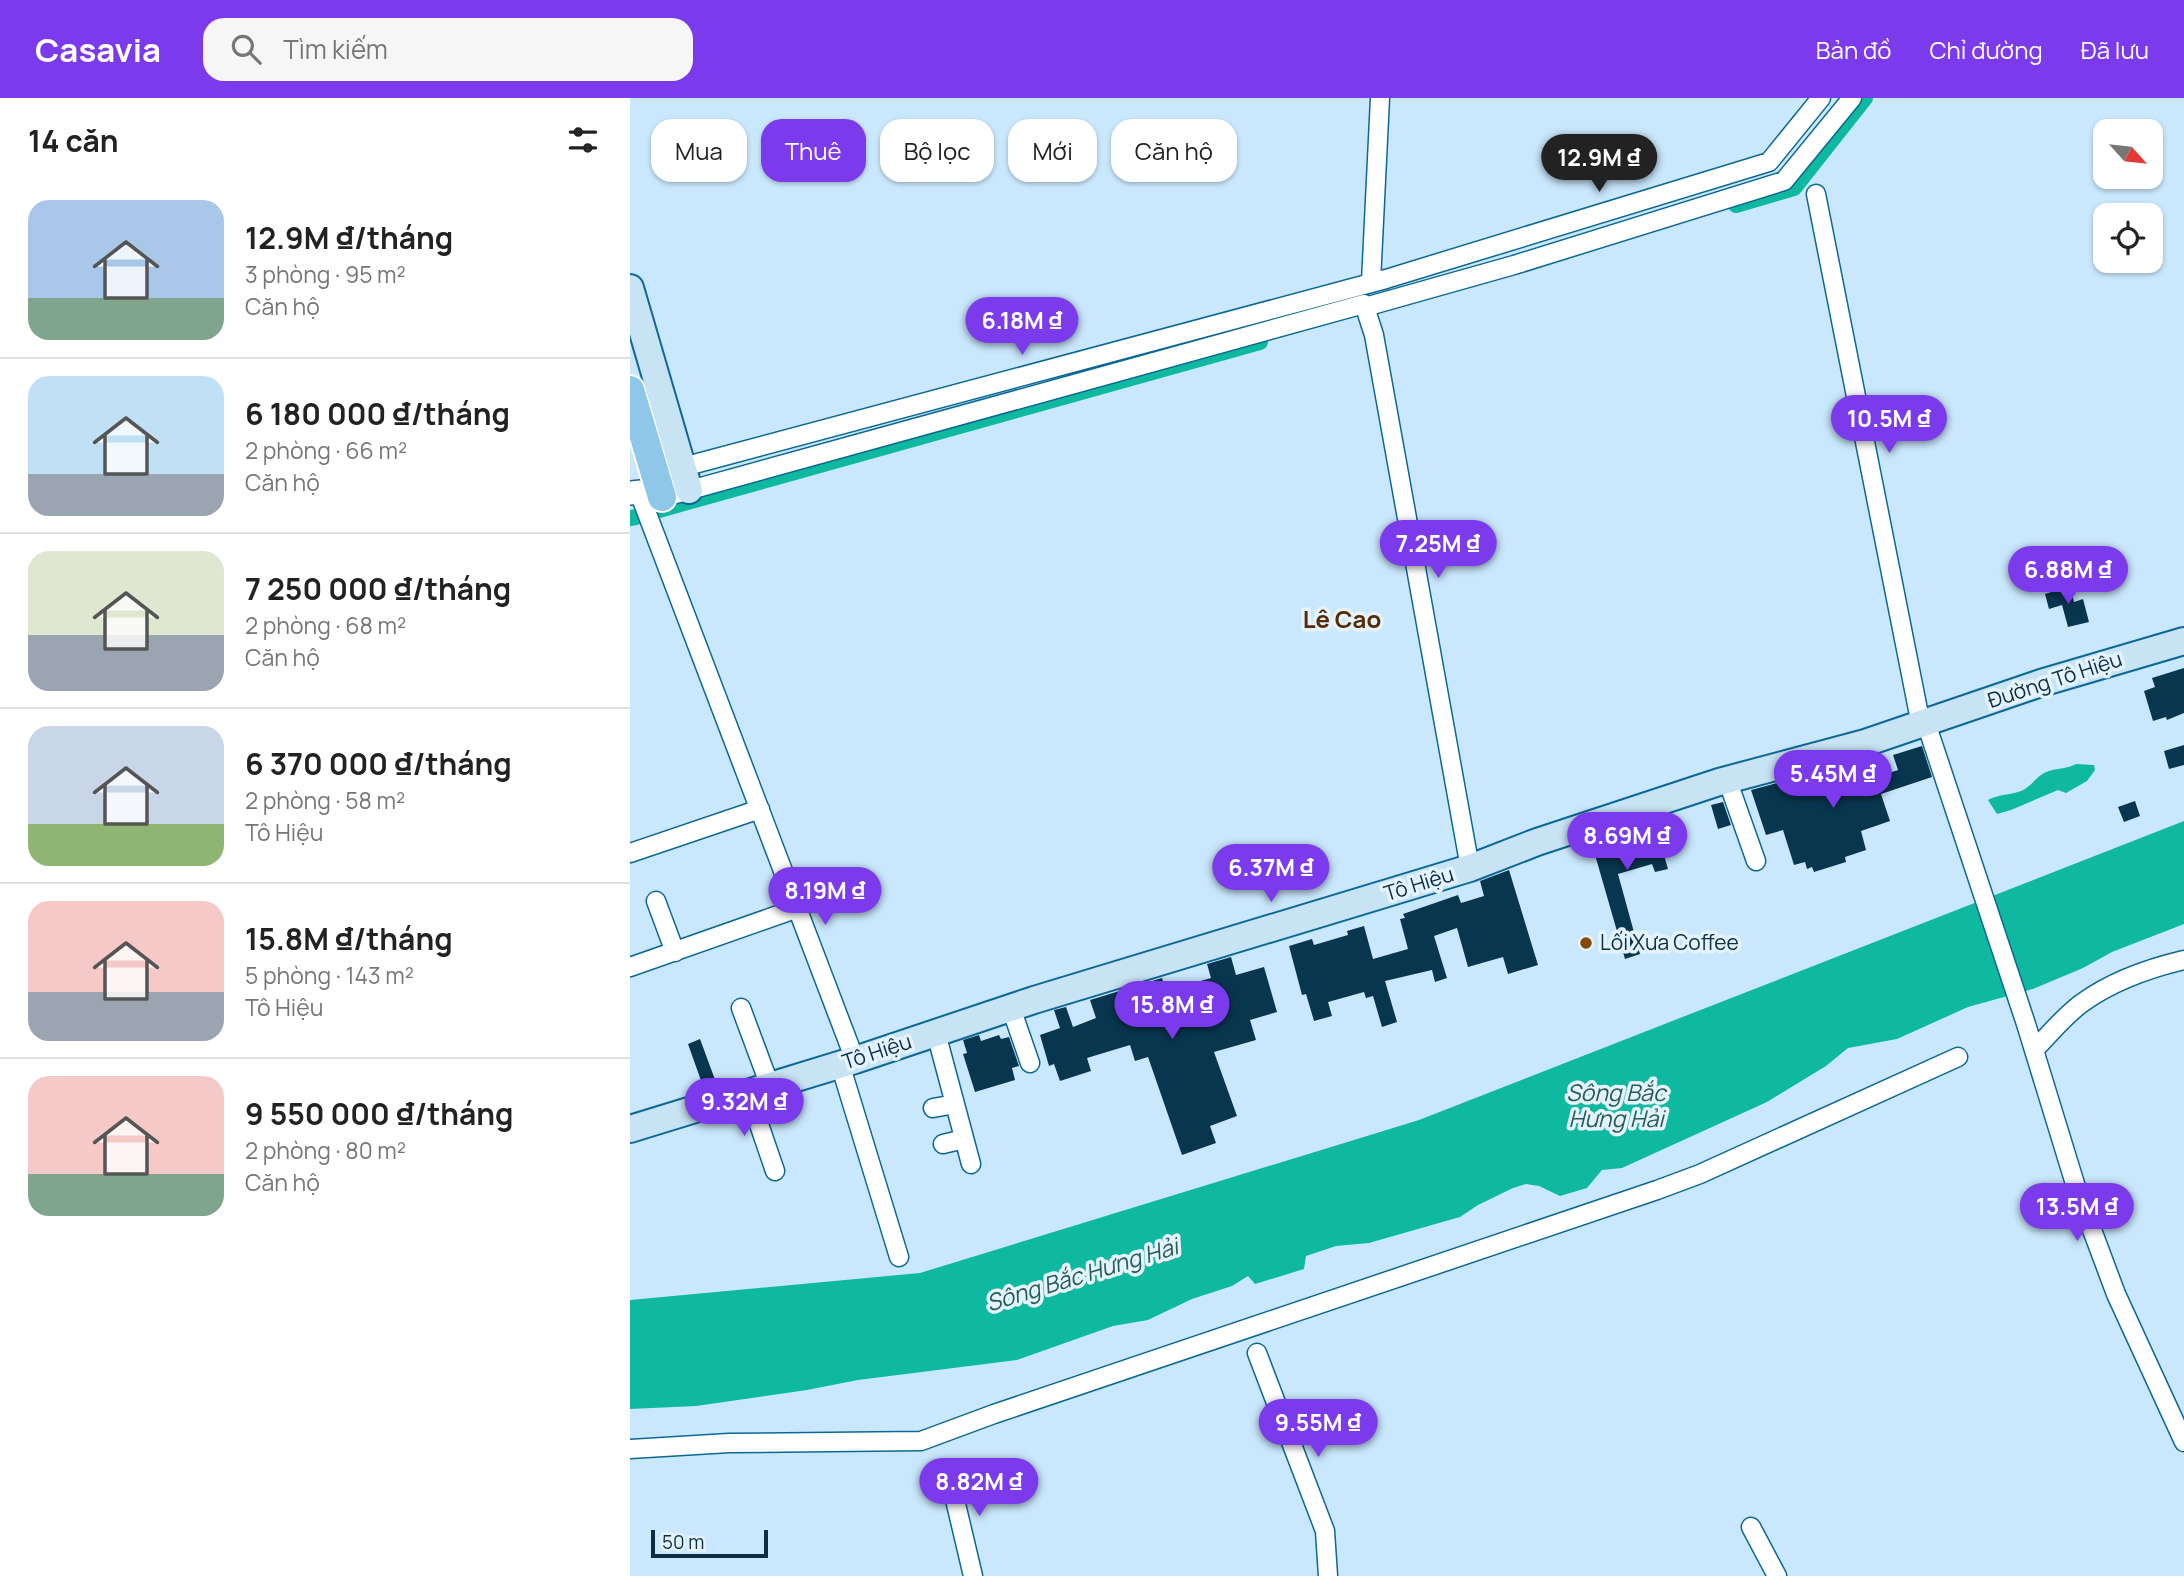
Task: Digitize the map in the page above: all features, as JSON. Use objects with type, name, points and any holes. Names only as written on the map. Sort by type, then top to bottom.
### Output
[{"type":"main road","points":[[630,288],[686,479]]},
{"type":"main road","points":[[630,390],[641,500]]},
{"type":"main road","name":"Đường Tô Hiệu","points":[[1923,724],[2041,683],[2184,641]]},
{"type":"main road","name":"Tô Hiệu","points":[[630,1129],[848,1062],[1011,1008],[1470,868],[1537,842],[1727,779],[1865,743],[1923,724]]},
{"type":"street","points":[[1371,282],[1380,98]]},
{"type":"street","points":[[900,1257],[848,1062],[797,908],[641,500],[686,479],[1371,282],[1769,162],[1821,98]]},
{"type":"street","points":[[686,479],[1358,308],[1527,261],[1784,181],[1852,98]]},
{"type":"street","points":[[1816,194],[1923,724],[2026,1024],[2076,1187],[2116,1294],[2184,1442]]},
{"type":"street","points":[[1345,289],[1374,335],[1470,868]]},
{"type":"street","points":[[1727,779],[1756,861]]},
{"type":"street","points":[[630,853],[760,809]]},
{"type":"street","points":[[656,901],[675,952]]},
{"type":"street","points":[[630,967],[797,908]]},
{"type":"street","points":[[2034,1050],[2081,1004],[2110,986],[2166,964],[2184,960]]},
{"type":"street","points":[[740,1008],[775,1171]]},
{"type":"street","points":[[1011,1008],[1030,1063]]},
{"type":"street","points":[[936,1033],[971,1164]]},
{"type":"street","points":[[630,1449],[729,1443],[921,1441],[1636,1198],[1700,1174],[1958,1057]]},
{"type":"street","points":[[933,1108],[955,1104]]},
{"type":"street","points":[[943,1144],[964,1139]]},
{"type":"street","points":[[1257,1353],[1325,1531],[1328,1576]]},
{"type":"street","points":[[948,1470],[973,1576]]},
{"type":"street","points":[[1751,1527],[1777,1576]]},
{"type":"water","points":[[2076,764],[2094,765],[2095,770],[2087,781],[2066,793],[2058,790],[1997,814],[1988,800],[2021,791],[2045,773]]},
{"type":"water","name":"Sông Bắc Hưng Hải","points":[[2184,821],[2184,924],[2112,952],[2083,968],[2033,989],[1968,1007],[1897,1039],[1848,1048],[1826,1066],[1767,1102],[1622,1168],[1602,1170],[1587,1188],[1560,1196],[1539,1186],[1526,1184],[1478,1205],[1460,1217],[1369,1243],[1336,1246],[1306,1256],[1304,1269],[1255,1284],[1248,1276],[1232,1286],[1192,1299],[1148,1320],[1113,1326],[1017,1360],[858,1380],[696,1406],[630,1409],[630,1300],[920,1273],[1419,1120]]},
{"type":"building","points":[[2070,586],[2074,602],[2083,599],[2089,622],[2068,627],[2062,605],[2049,609],[2045,594]]},
{"type":"building","points":[[2184,668],[2184,713],[2167,720],[2166,717],[2153,721],[2144,691],[2155,687],[2152,678]]},
{"type":"building","points":[[2184,745],[2184,765],[2169,769],[2164,751]]},
{"type":"building","points":[[1922,746],[1932,777],[1881,794],[1890,821],[1861,831],[1866,850],[1845,857],[1846,862],[1814,872],[1812,867],[1807,869],[1805,862],[1794,865],[1783,830],[1766,835],[1751,790],[1840,766],[1846,787],[1898,770],[1893,755]]},
{"type":"building","points":[[2135,801],[2140,816],[2124,822],[2118,807]]},
{"type":"building","points":[[1723,802],[1731,825],[1718,829],[1711,805]]},
{"type":"building","points":[[1654,820],[1668,869],[1655,872],[1652,864],[1618,874],[1640,954],[1625,959],[1591,841]]},
{"type":"building","points":[[1509,870],[1538,965],[1508,974],[1503,957],[1468,967],[1457,928],[1434,936],[1447,978],[1435,982],[1432,970],[1385,981],[1397,1022],[1382,1027],[1373,996],[1366,998],[1364,992],[1328,1002],[1332,1016],[1314,1021],[1306,994],[1302,995],[1289,946],[1312,939],[1314,945],[1348,935],[1347,931],[1364,926],[1373,959],[1408,949],[1400,919],[1405,918],[1403,914],[1458,895],[1461,903],[1484,896],[1480,881]]},
{"type":"building","points":[[1231,957],[1236,975],[1264,967],[1277,1012],[1250,1020],[1256,1040],[1214,1052],[1237,1116],[1210,1126],[1216,1143],[1182,1155],[1148,1057],[1135,1061],[1130,1045],[1087,1058],[1091,1071],[1060,1081],[1054,1064],[1049,1066],[1040,1035],[1060,1028],[1054,1010],[1066,1007],[1073,1027],[1096,1018],[1090,1000],[1162,978],[1166,991],[1211,978],[1207,964]]},
{"type":"building","points":[[979,1035],[981,1041],[999,1035],[1001,1039],[1009,1037],[1019,1066],[1012,1068],[1015,1080],[975,1092],[963,1054],[967,1053],[963,1040]]},
{"type":"building","points":[[700,1039],[717,1085],[704,1089],[688,1044]]},
{"type":"waterway","points":[[1736,205],[1794,188],[1865,98]]},
{"type":"waterway","points":[[659,510],[1260,342]]},
{"type":"waterway","points":[[630,518],[636,517]]},
{"type":"place","name":"Lối Xưa Coffee","points":[[1586,943]]},
{"type":"district","name":"Lê Cao","points":[[1342,620]]}]
